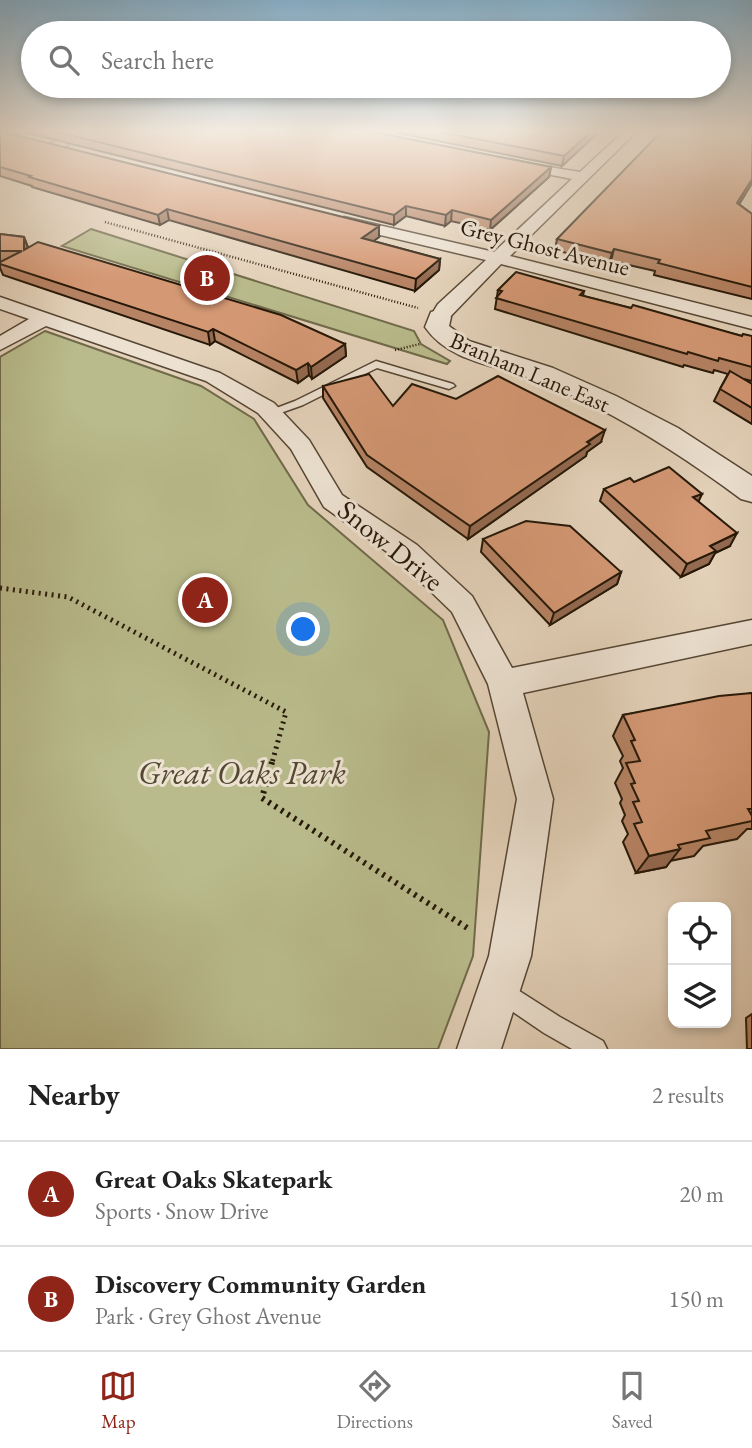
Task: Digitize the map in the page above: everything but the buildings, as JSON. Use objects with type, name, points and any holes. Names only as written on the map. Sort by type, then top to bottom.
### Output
[{"type":"street","points":[[439,317],[579,181]]},
{"type":"street","name":"Grey Ghost Avenue","points":[[331,218],[498,257],[752,323]]},
{"type":"street","name":"Snow Drive","points":[[0,303],[213,377],[272,412],[301,445],[333,501],[407,552],[462,604],[505,683],[535,799],[510,956],[479,1049]]},
{"type":"street","name":"Branham Lane East","points":[[439,317],[437,327],[444,339],[461,348],[518,365],[568,385],[653,427],[752,491]]},
{"type":"street","points":[[0,344],[44,319]]},
{"type":"street","points":[[505,683],[752,632]]},
{"type":"lane","points":[[272,412],[299,403],[376,363],[449,386]]},
{"type":"lane","points":[[498,988],[552,1025],[596,1049]]},
{"type":"path","name":"Branham Lane East","points":[[105,222],[419,309],[439,317]]},
{"type":"path","points":[[0,588],[68,597],[286,712],[262,798],[469,929]]},
{"type":"green space","points":[[91,229],[414,331],[421,344],[450,361],[447,364],[62,246]]},
{"type":"green space","name":"Great Oaks Park","points":[[45,331],[201,386],[254,419],[308,505],[443,620],[489,732],[473,956],[438,1049],[0,1049],[0,357]]},
{"type":"place","name":"Discovery Community Garden","points":[[207,278]]},
{"type":"place","name":"Great Oaks Skatepark","points":[[205,600]]}]
